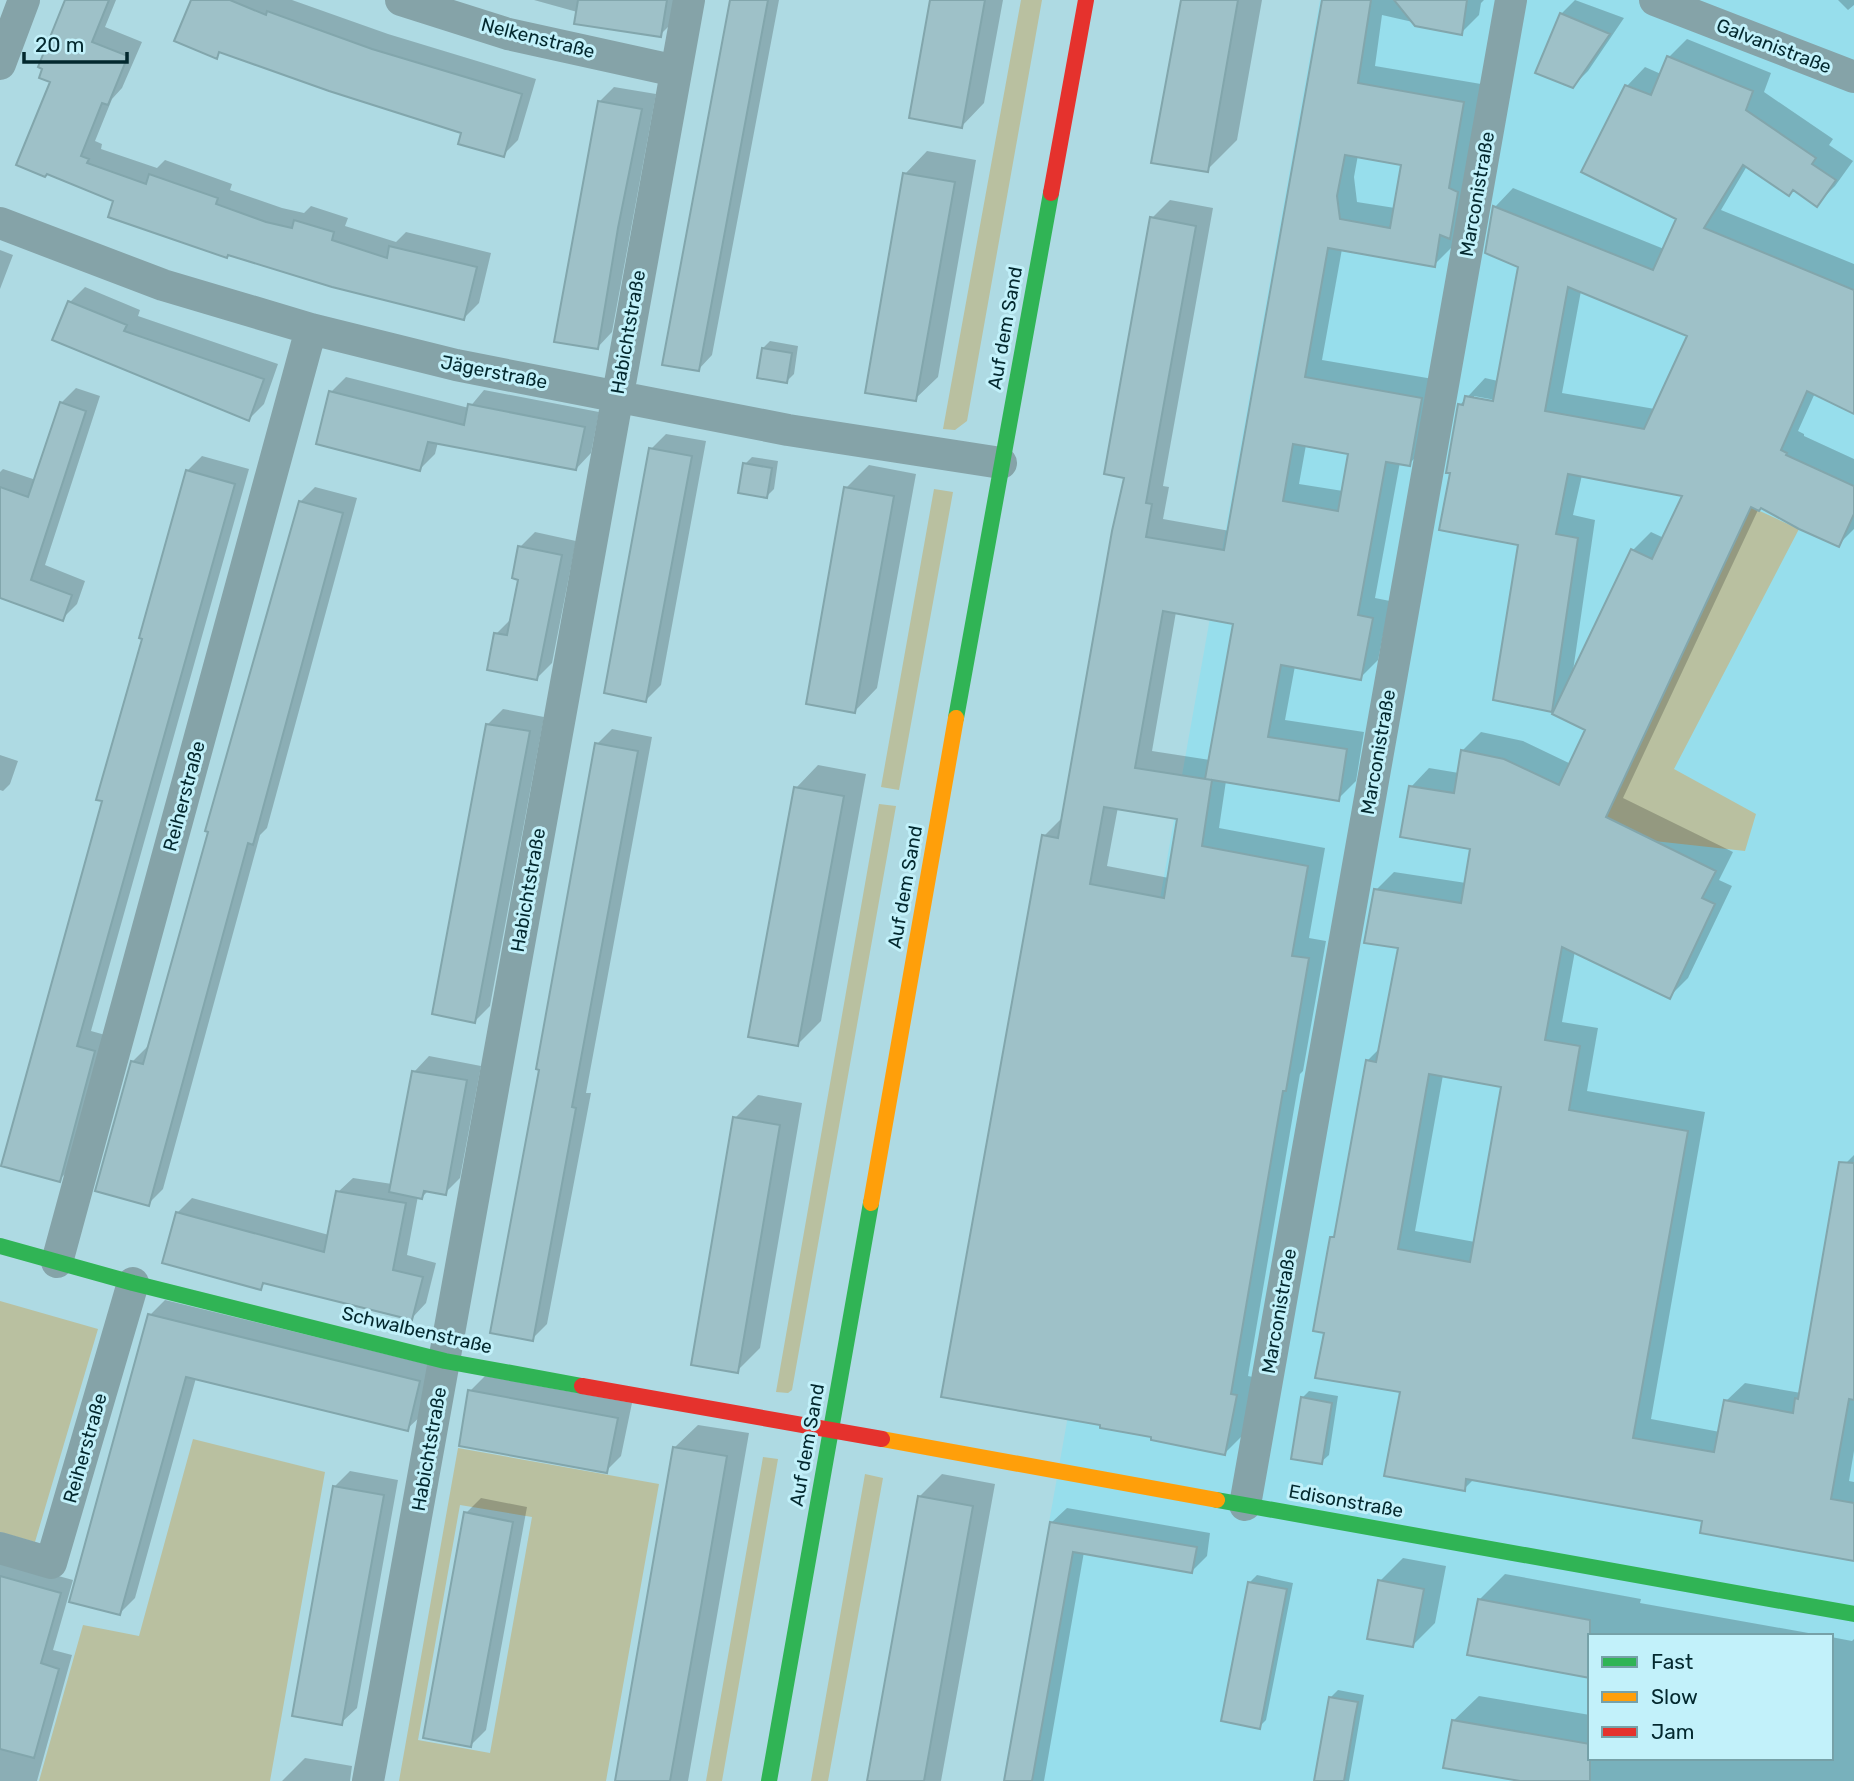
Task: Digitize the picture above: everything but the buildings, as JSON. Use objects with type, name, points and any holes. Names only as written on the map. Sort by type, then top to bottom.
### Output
[{"type":"street","points":[[0,64],[24,0]]},
{"type":"street","name":"Nelkenstraße","points":[[401,0],[508,34],[676,71]]},
{"type":"street","name":"Habichtstraße","points":[[368,1781],[689,0]]},
{"type":"street","name":"Auf dem Sand","points":[[769,1781],[1086,0]]},
{"type":"street","name":"Marconistraße","points":[[1245,1505],[1511,0]]},
{"type":"street","name":"Galvanistraße","points":[[1655,0],[1854,77]]},
{"type":"street","name":"Jägerstraße","points":[[0,223],[163,285],[311,329],[456,365],[788,430],[1002,464]]},
{"type":"street","name":"Reiherstraße","points":[[57,1262],[311,329]]},
{"type":"street","name":"Schwalbenstraße","points":[[0,1246],[133,1283],[445,1361],[831,1431]]},
{"type":"street","name":"Reiherstraße","points":[[0,1548],[51,1563],[133,1283]]},
{"type":"street","name":"Edisonstraße","points":[[831,1431],[1854,1614]]},
{"type":"shaded area","points":[[1320,0],[1854,0],[1854,1781],[1003,1781]]},
{"type":"green space","points":[[1021,0],[1042,0],[967,421],[955,430],[943,429]]},
{"type":"green space","points":[[934,489],[953,492],[899,790],[881,787]]},
{"type":"green space","points":[[1751,507],[1799,529],[1674,769],[1756,814],[1745,851],[1654,841],[1605,816]]},
{"type":"green space","points":[[879,804],[896,806],[792,1390],[788,1393],[776,1392]]},
{"type":"green space","points":[[0,1301],[98,1329],[35,1542],[0,1532]]},
{"type":"green space","points":[[193,1439],[325,1472],[270,1781],[39,1781],[83,1625],[139,1636]]},
{"type":"green space","points":[[458,1448],[659,1484],[606,1781],[399,1781]],"holes":[[[460,1505],[532,1517],[490,1753],[418,1740]]]},
{"type":"green space","points":[[763,1457],[778,1459],[722,1781],[706,1781]]},
{"type":"green space","points":[[865,1474],[883,1478],[828,1781],[811,1781]]},
{"type":"traffic: fast","points":[[956,718],[1051,193]]},
{"type":"traffic: fast","points":[[769,1781],[871,1203]]},
{"type":"traffic: fast","points":[[0,1246],[133,1283],[445,1361],[582,1386]]},
{"type":"traffic: fast","points":[[1217,1500],[1854,1614]]},
{"type":"traffic: slow","points":[[871,1203],[956,718]]},
{"type":"traffic: slow","points":[[882,1439],[1217,1500]]},
{"type":"traffic: jam","points":[[1051,193],[1086,0]]},
{"type":"traffic: jam","points":[[582,1386],[882,1439]]}]
